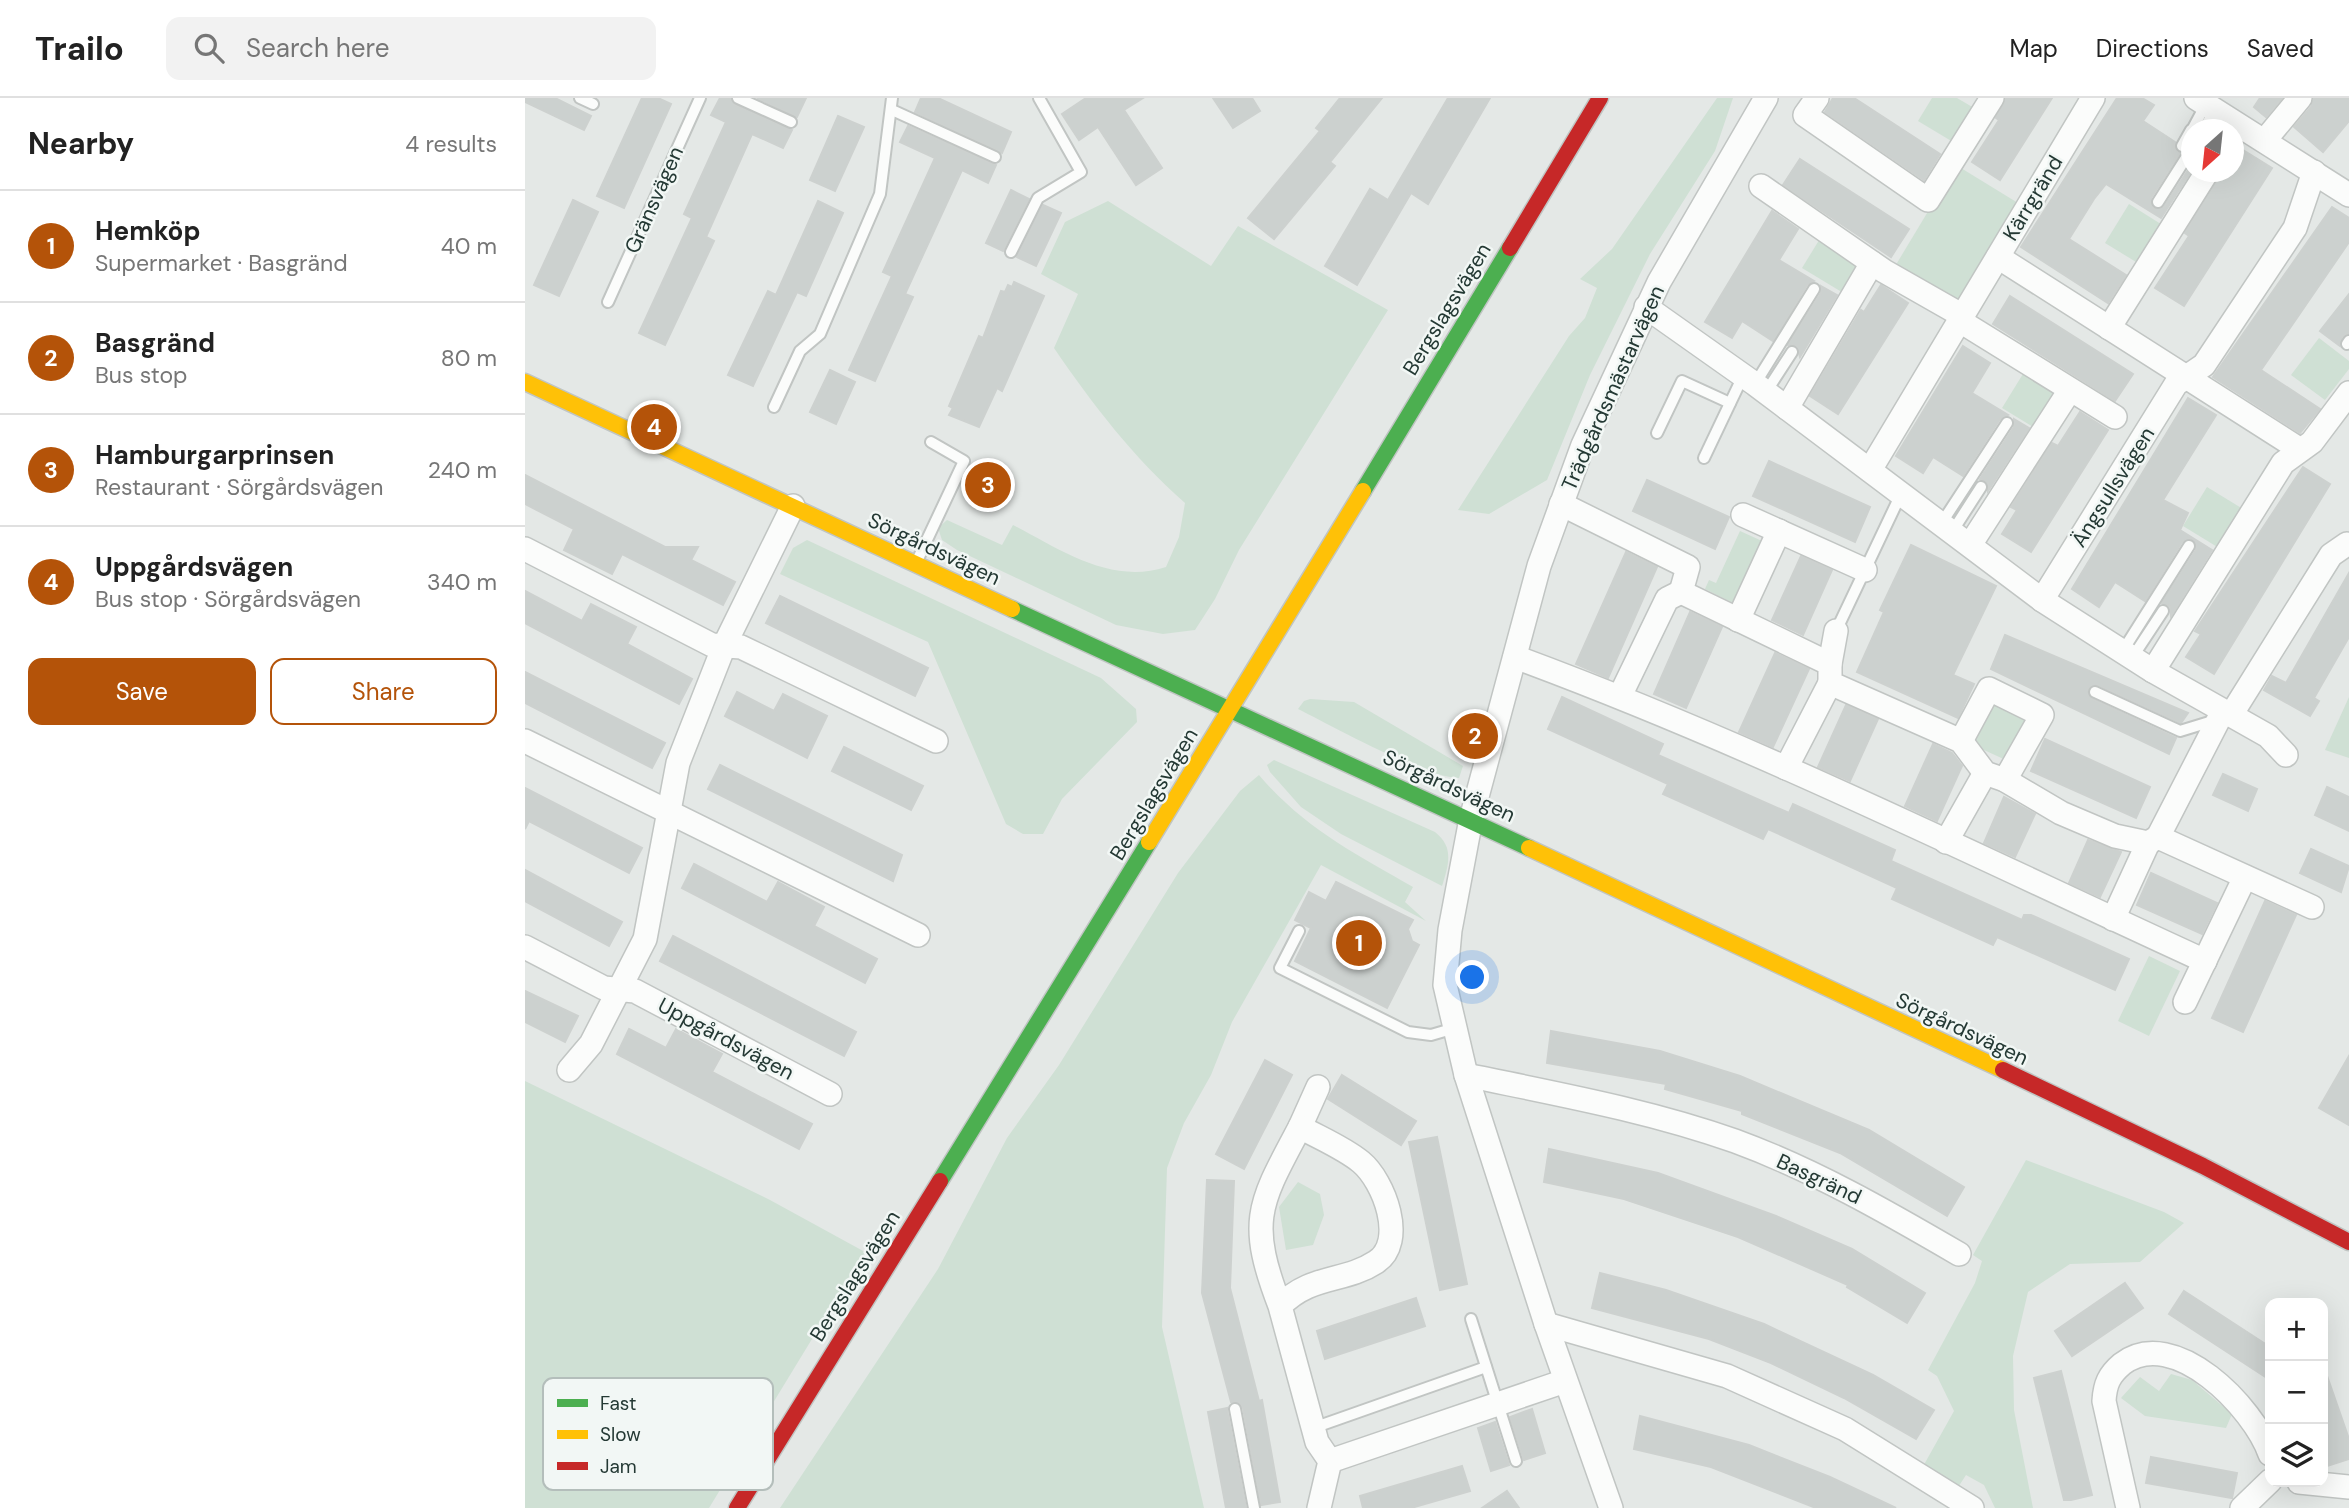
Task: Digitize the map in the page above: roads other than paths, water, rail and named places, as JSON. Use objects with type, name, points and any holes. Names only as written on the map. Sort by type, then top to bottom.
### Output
[{"type":"street","name":"Bergslagsvägen","points":[[773,1450],[1230,709],[1600,98]]},
{"type":"street","name":"Trädgårdsmästarvägen","points":[[1471,819],[1539,566],[1583,445],[1646,307],[1766,98]]},
{"type":"street","points":[[1817,98],[1805,116],[1928,200],[1992,98]]},
{"type":"street","name":"Kärrgränd","points":[[2093,98],[1998,257],[2298,449]]},
{"type":"street","points":[[2265,140],[2300,98]]},
{"type":"street","points":[[2206,104],[2226,119]]},
{"type":"street","points":[[2244,130],[2265,140],[2348,193]]},
{"type":"street","points":[[2186,376],[2204,365],[2295,228],[2314,172]]},
{"type":"street","points":[[2109,328],[2201,182]]},
{"type":"street","name":"Ängsullsvägen","points":[[1762,187],[1872,262],[2115,417]]},
{"type":"street","points":[[1870,470],[1998,257]]},
{"type":"street","points":[[1787,408],[1872,262]]},
{"type":"street","points":[[1646,307],[1787,408],[2042,600],[2224,715],[2268,736],[2286,755]]},
{"type":"street","name":"Ängsullsvägen","points":[[2042,600],[2176,384],[2186,376]]},
{"type":"street","name":"Sörgårdsvägen","points":[[525,382],[1471,819],[1680,920],[2234,1179],[2349,1242]]},
{"type":"street","points":[[1954,534],[2070,390]]},
{"type":"street","points":[[2153,671],[2283,463],[2298,449],[2312,442],[2349,393]]},
{"type":"street","points":[[1561,505],[1688,568],[1681,592],[1667,599],[1621,695]]},
{"type":"street","points":[[569,1069],[591,1044],[648,927],[678,763],[725,646],[793,506]]},
{"type":"street","points":[[1743,515],[1865,570]]},
{"type":"street","points":[[1738,620],[1779,531]]},
{"type":"street","points":[[2113,919],[2153,840],[2224,715],[2330,555],[2347,544]]},
{"type":"street","points":[[525,549],[712,645],[741,647],[936,741]]},
{"type":"street","points":[[1681,592],[1961,741],[1995,777],[2061,813],[2115,836],[2153,840],[2312,907]]},
{"type":"street","points":[[1786,768],[1830,673],[1836,631]]},
{"type":"street","points":[[1515,657],[1621,695],[2205,961]]},
{"type":"street","points":[[1946,842],[2042,715],[1989,689],[1961,741]]},
{"type":"street","points":[[525,741],[918,935]]},
{"type":"street","points":[[1471,819],[1450,930],[1445,985],[1465,1076],[1565,1381],[1611,1508]]},
{"type":"street","points":[[2185,1002],[2245,877]]},
{"type":"street","name":"Uppgårdsvägen","points":[[525,947],[604,988],[635,991],[831,1094]]},
{"type":"street","name":"Basgränd","points":[[1465,1076],[1614,1105],[1736,1142],[1888,1212],[1959,1254]]},
{"type":"street","points":[[1318,1087],[1266,1190],[1260,1247],[1280,1306],[1317,1442],[1330,1461]]},
{"type":"street","points":[[1280,1306],[1293,1292],[1377,1262],[1388,1251],[1391,1228],[1382,1190],[1362,1163],[1300,1127]]},
{"type":"street","points":[[1546,1324],[1727,1376],[1845,1429],[1972,1508]]},
{"type":"street","points":[[2128,1508],[2104,1401],[2108,1379],[2127,1361],[2151,1353],[2182,1360],[2214,1379],[2243,1408],[2265,1445]]},
{"type":"street","points":[[1330,1461],[1565,1381]]},
{"type":"street","points":[[1315,1507],[1330,1461]]},
{"type":"street","points":[[2328,1485],[2349,1487]]},
{"type":"street","points":[[2242,1508],[2265,1486]]},
{"type":"street","name":"Bergslagsvägen","points":[[737,1508],[748,1490]]},
{"type":"lane","points":[[580,98],[593,104]]},
{"type":"lane","name":"Gränsvägen","points":[[608,302],[700,98]]},
{"type":"lane","points":[[738,98],[791,122]]},
{"type":"lane","points":[[1011,252],[1038,198],[1081,172],[1039,98]]},
{"type":"lane","points":[[774,407],[800,351],[820,334],[880,194],[892,104],[995,157]]},
{"type":"lane","points":[[2158,202],[2181,161]]},
{"type":"lane","points":[[1754,384],[1814,289]]},
{"type":"lane","points":[[1704,458],[1730,403],[1792,352]]},
{"type":"lane","points":[[1657,432],[1682,381],[1730,403]]},
{"type":"lane","points":[[1954,534],[1971,481],[2007,424]]},
{"type":"lane","points":[[916,564],[964,460],[931,442]]},
{"type":"lane","points":[[1954,534],[1981,487]]},
{"type":"lane","points":[[1836,631],[1901,494]]},
{"type":"lane","points":[[2127,655],[2158,608],[2189,546]]},
{"type":"lane","points":[[2095,692],[2180,731],[2224,715]]},
{"type":"lane","points":[[1299,931],[1280,968],[1408,1032],[1431,1035],[1455,1028]]},
{"type":"lane","points":[[1471,1320],[1516,1461]]},
{"type":"lane","points":[[1313,1427],[1486,1367]]},
{"type":"lane","points":[[1235,1409],[1254,1508]]},
{"type":"place","name":"Uppgårdsvägen","points":[[654,427]]},
{"type":"place","name":"Hamburgarprinsen","points":[[988,485]]},
{"type":"place","name":"Basgränd","points":[[1475,736]]},
{"type":"place","name":"Hemköp","points":[[1359,943]]}]
